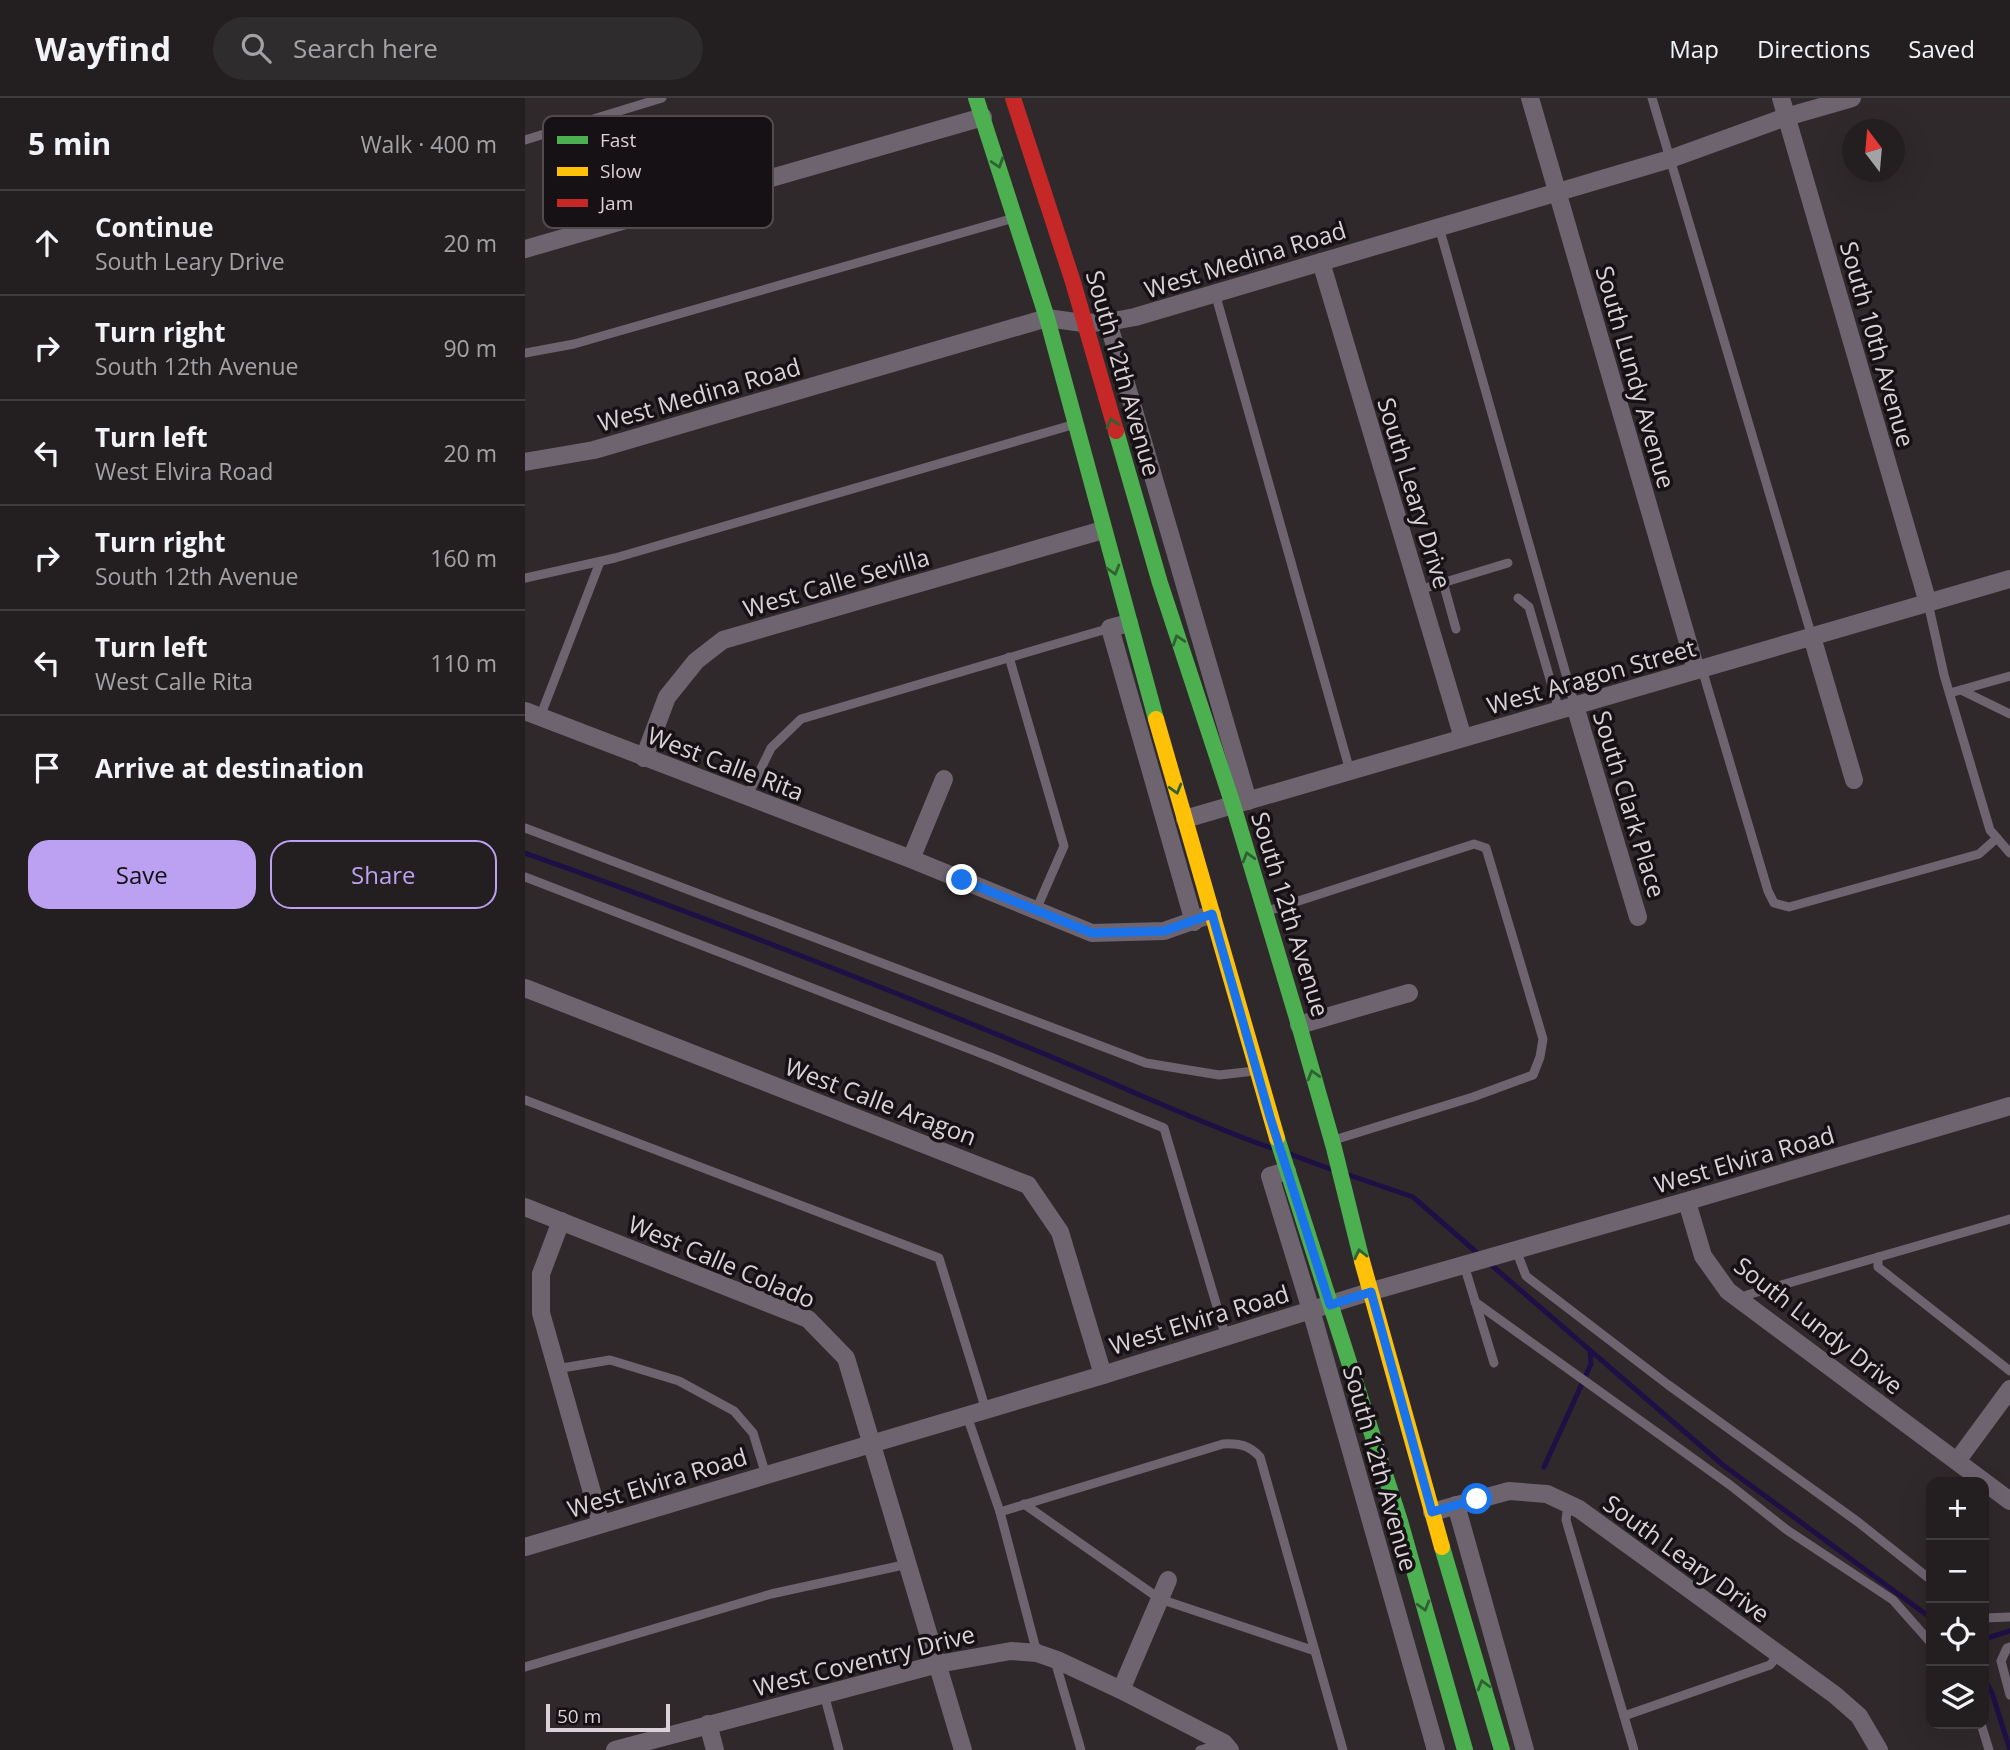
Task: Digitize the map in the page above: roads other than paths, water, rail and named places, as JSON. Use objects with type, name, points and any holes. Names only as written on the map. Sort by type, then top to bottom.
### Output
[{"type":"street","name":"South 12th Avenue","points":[[976,98],[1047,318],[1103,530],[1270,1117],[1400,1521],[1465,1750]]},
{"type":"street","name":"South 12th Avenue","points":[[1013,98],[1073,282],[1160,583],[1240,803]]},
{"type":"street","name":"South Lundy Avenue","points":[[1530,98],[1699,670]]},
{"type":"street","name":"South 10th Avenue","points":[[1781,98],[1928,603]]},
{"type":"street","name":"West Medina Road","points":[[525,462],[594,450],[1047,318],[1083,323],[1135,317],[1670,159],[1786,117],[1852,98]]},
{"type":"street","points":[[773,178],[983,117]]},
{"type":"street","points":[[525,249],[598,228]]},
{"type":"street","name":"South Leary Drive","points":[[1321,262],[1463,738]]},
{"type":"street","name":"South 12th Avenue","points":[[1108,322],[1240,803],[1264,912],[1333,1144],[1432,1512],[1502,1750]]},
{"type":"street","name":"West Calle Sevilla","points":[[644,758],[667,697],[696,661],[723,640],[1103,530]]},
{"type":"street","name":"West Aragon Street","points":[[1185,818],[2010,579]]},
{"type":"street","points":[[1129,623],[1110,628],[1194,922]]},
{"type":"street","points":[[1812,636],[1854,780]]},
{"type":"street","name":"South Clark Place","points":[[1567,708],[1638,917]]},
{"type":"street","name":"West Calle Rita","points":[[533,714],[911,859],[1092,933],[1164,931],[1212,914]]},
{"type":"street","points":[[911,859],[944,779]]},
{"type":"street","name":"West Calle Aragon","points":[[525,988],[1028,1185],[1060,1232],[1103,1375]]},
{"type":"street","points":[[1299,1025],[1409,993]]},
{"type":"street","name":"West Elvira Road","points":[[525,1547],[967,1416],[1371,1292],[1687,1202],[2010,1105]]},
{"type":"street","name":"South 12th Avenue","points":[[1286,1169],[1270,1176],[1311,1310],[1436,1750]]},
{"type":"street","name":"South Lundy Drive","points":[[1687,1202],[1703,1256],[1722,1283],[1743,1302],[2010,1501]]},
{"type":"street","name":"West Calle Colado","points":[[525,1207],[808,1319],[846,1358],[963,1750]]},
{"type":"street","points":[[561,1221],[546,1258],[540,1292],[541,1313],[601,1524]]},
{"type":"street","points":[[1957,1461],[2010,1389]]},
{"type":"street","name":"South Leary Drive","points":[[1432,1512],[1509,1491],[1547,1493],[1579,1509],[1835,1695],[1859,1716],[1876,1749]]},
{"type":"street","points":[[1456,1505],[1525,1750]]},
{"type":"street","points":[[1121,1690],[1168,1580]]},
{"type":"street","name":"West Coventry Drive","points":[[615,1750],[938,1664],[1011,1651],[1046,1656],[1121,1690],[1227,1747]]},
{"type":"street","points":[[708,1724],[715,1750]]},
{"type":"lane","points":[[603,116],[662,98]]},
{"type":"lane","points":[[1652,98],[1812,636]]},
{"type":"lane","points":[[525,140],[543,134]]},
{"type":"lane","points":[[525,353],[574,344],[1016,218]]},
{"type":"lane","points":[[1439,227],[1567,708]]},
{"type":"lane","points":[[1215,293],[1350,771]]},
{"type":"lane","points":[[525,578],[600,562],[1077,424]]},
{"type":"lane","points":[[533,714],[600,562]]},
{"type":"lane","points":[[1419,590],[1508,563]]},
{"type":"lane","points":[[1443,582],[1456,629]]},
{"type":"lane","points":[[1518,598],[1529,607],[1567,708]]},
{"type":"lane","points":[[1928,603],[1950,693],[1990,830],[2010,853]]},
{"type":"lane","points":[[747,797],[771,748],[801,719],[1110,628]]},
{"type":"lane","points":[[1009,657],[1064,846],[1037,910]]},
{"type":"lane","points":[[1699,670],[1774,904],[1789,907],[1979,853],[1997,838]]},
{"type":"lane","points":[[1950,693],[2010,676]]},
{"type":"lane","points":[[1961,690],[2010,714]]},
{"type":"lane","points":[[525,828],[1146,1063],[1219,1075],[1257,1070]]},
{"type":"lane","points":[[1264,912],[1474,844],[1486,848],[1542,1039],[1540,1058],[1533,1075],[1333,1144]]},
{"type":"lane","points":[[525,877],[968,1048],[1164,1128],[1226,1337]]},
{"type":"lane","points":[[525,1100],[939,1258],[986,1410]]},
{"type":"lane","points":[[1743,1302],[1747,1296],[2010,1219]]},
{"type":"lane","points":[[1516,1250],[1526,1276],[1667,1384],[1858,1522],[1926,1576]]},
{"type":"lane","points":[[1878,1257],[1878,1267],[2010,1371]]},
{"type":"lane","points":[[1468,1264],[1475,1301],[1494,1363]]},
{"type":"lane","points":[[1475,1301],[1730,1485],[1787,1530],[1893,1600],[1926,1637]]},
{"type":"lane","points":[[556,1369],[610,1360],[679,1381],[734,1411],[753,1433],[766,1475]]},
{"type":"lane","points":[[967,1416],[1046,1656],[1081,1750]]},
{"type":"lane","points":[[1000,1512],[1223,1444],[1237,1443],[1252,1448],[1261,1457],[1343,1750]]},
{"type":"lane","points":[[1024,1504],[1160,1599],[1315,1651]]},
{"type":"lane","points":[[1568,1504],[1566,1520],[1634,1750]]},
{"type":"lane","points":[[525,1667],[771,1594],[908,1564]]},
{"type":"lane","points":[[1989,1618],[2010,1617]]},
{"type":"lane","points":[[2010,1647],[2001,1661],[2010,1695]]},
{"type":"lane","points":[[1623,1716],[1770,1665],[1779,1654]]},
{"type":"lane","points":[[824,1694],[839,1750]]},
{"type":"lane","points":[[1983,1729],[1989,1750]]},
{"type":"lane","points":[[1200,1750],[1227,1747]]},
{"type":"waterway","points":[[525,853],[842,972],[1271,1148]]},
{"type":"waterway","points":[[1290,1154],[1330,1169]]},
{"type":"waterway","points":[[1349,1175],[1413,1197],[1482,1257]]},
{"type":"waterway","points":[[1489,1263],[1723,1465],[1926,1614]]},
{"type":"waterway","points":[[1544,1467],[1591,1364],[1590,1351]]},
{"type":"waterway","points":[[1989,1637],[2010,1631]]},
{"type":"waterway","points":[[1989,1687],[2010,1750]]}]
